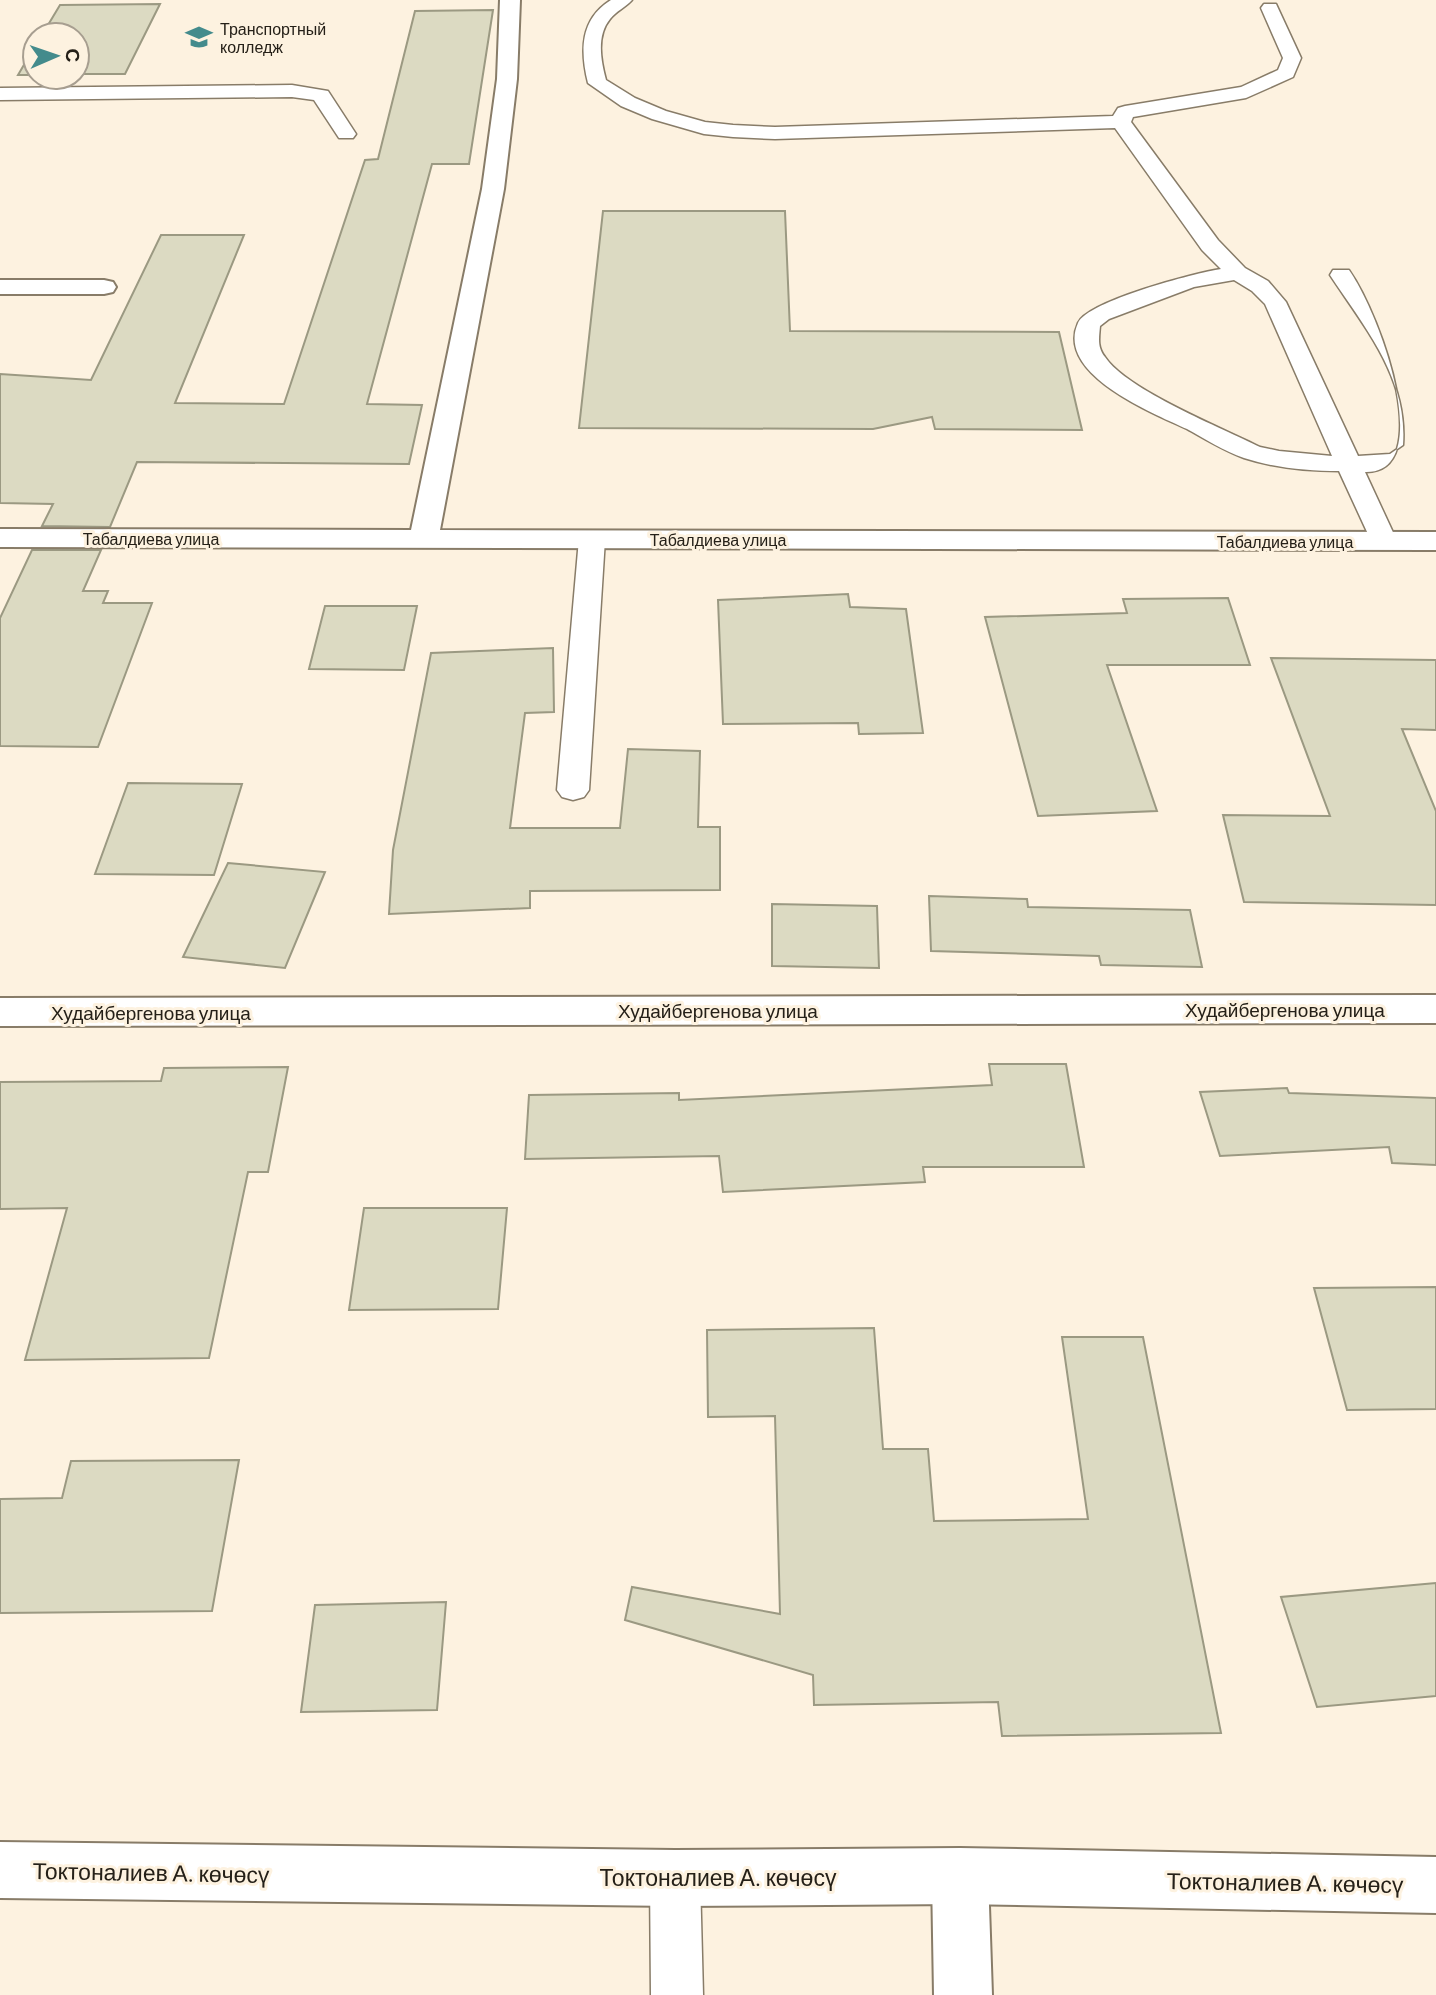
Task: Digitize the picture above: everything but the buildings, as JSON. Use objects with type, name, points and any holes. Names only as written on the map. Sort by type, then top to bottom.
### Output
[{"type":"street","points":[[424,539],[453,381],[493,190],[508,79],[510,0]]},
{"type":"street","points":[[0,287],[104,287]]},
{"type":"street","name":"Табалдиева улица","points":[[0,538],[1436,541]]},
{"type":"street","name":"Худайбергенова улица","points":[[0,1012],[1436,1009]]},
{"type":"street","name":"Токтоналиев А. көчөсү","points":[[0,1870],[675,1878],[960,1876],[1436,1885]]},
{"type":"street","points":[[960,1876],[963,1995]]},
{"type":"lane","points":[[623,0],[601,15],[594,33],[590,57],[597,83],[628,102],[704,128],[775,133],[1121,122]]},
{"type":"lane","points":[[1121,122],[1125,113],[1246,92],[1286,73],[1292,58],[1270,8]]},
{"type":"lane","points":[[0,94],[292,91],[321,95],[346,134]]},
{"type":"lane","points":[[1121,122],[1210,245],[1237,273],[1260,286],[1275,302],[1384,541]]},
{"type":"lane","points":[[1237,273],[1189,281],[1101,314],[1089,324],[1086,344],[1095,362],[1123,388],[1251,452],[1311,463],[1375,464],[1397,461],[1415,448],[1414,396],[1402,367],[1341,275]]},
{"type":"lane","points":[[573,790],[592,539]]},
{"type":"lane","points":[[675,1878],[677,1995]]},
{"type":"place","name":"Транспортный колледж","points":[[199,37]]}]
